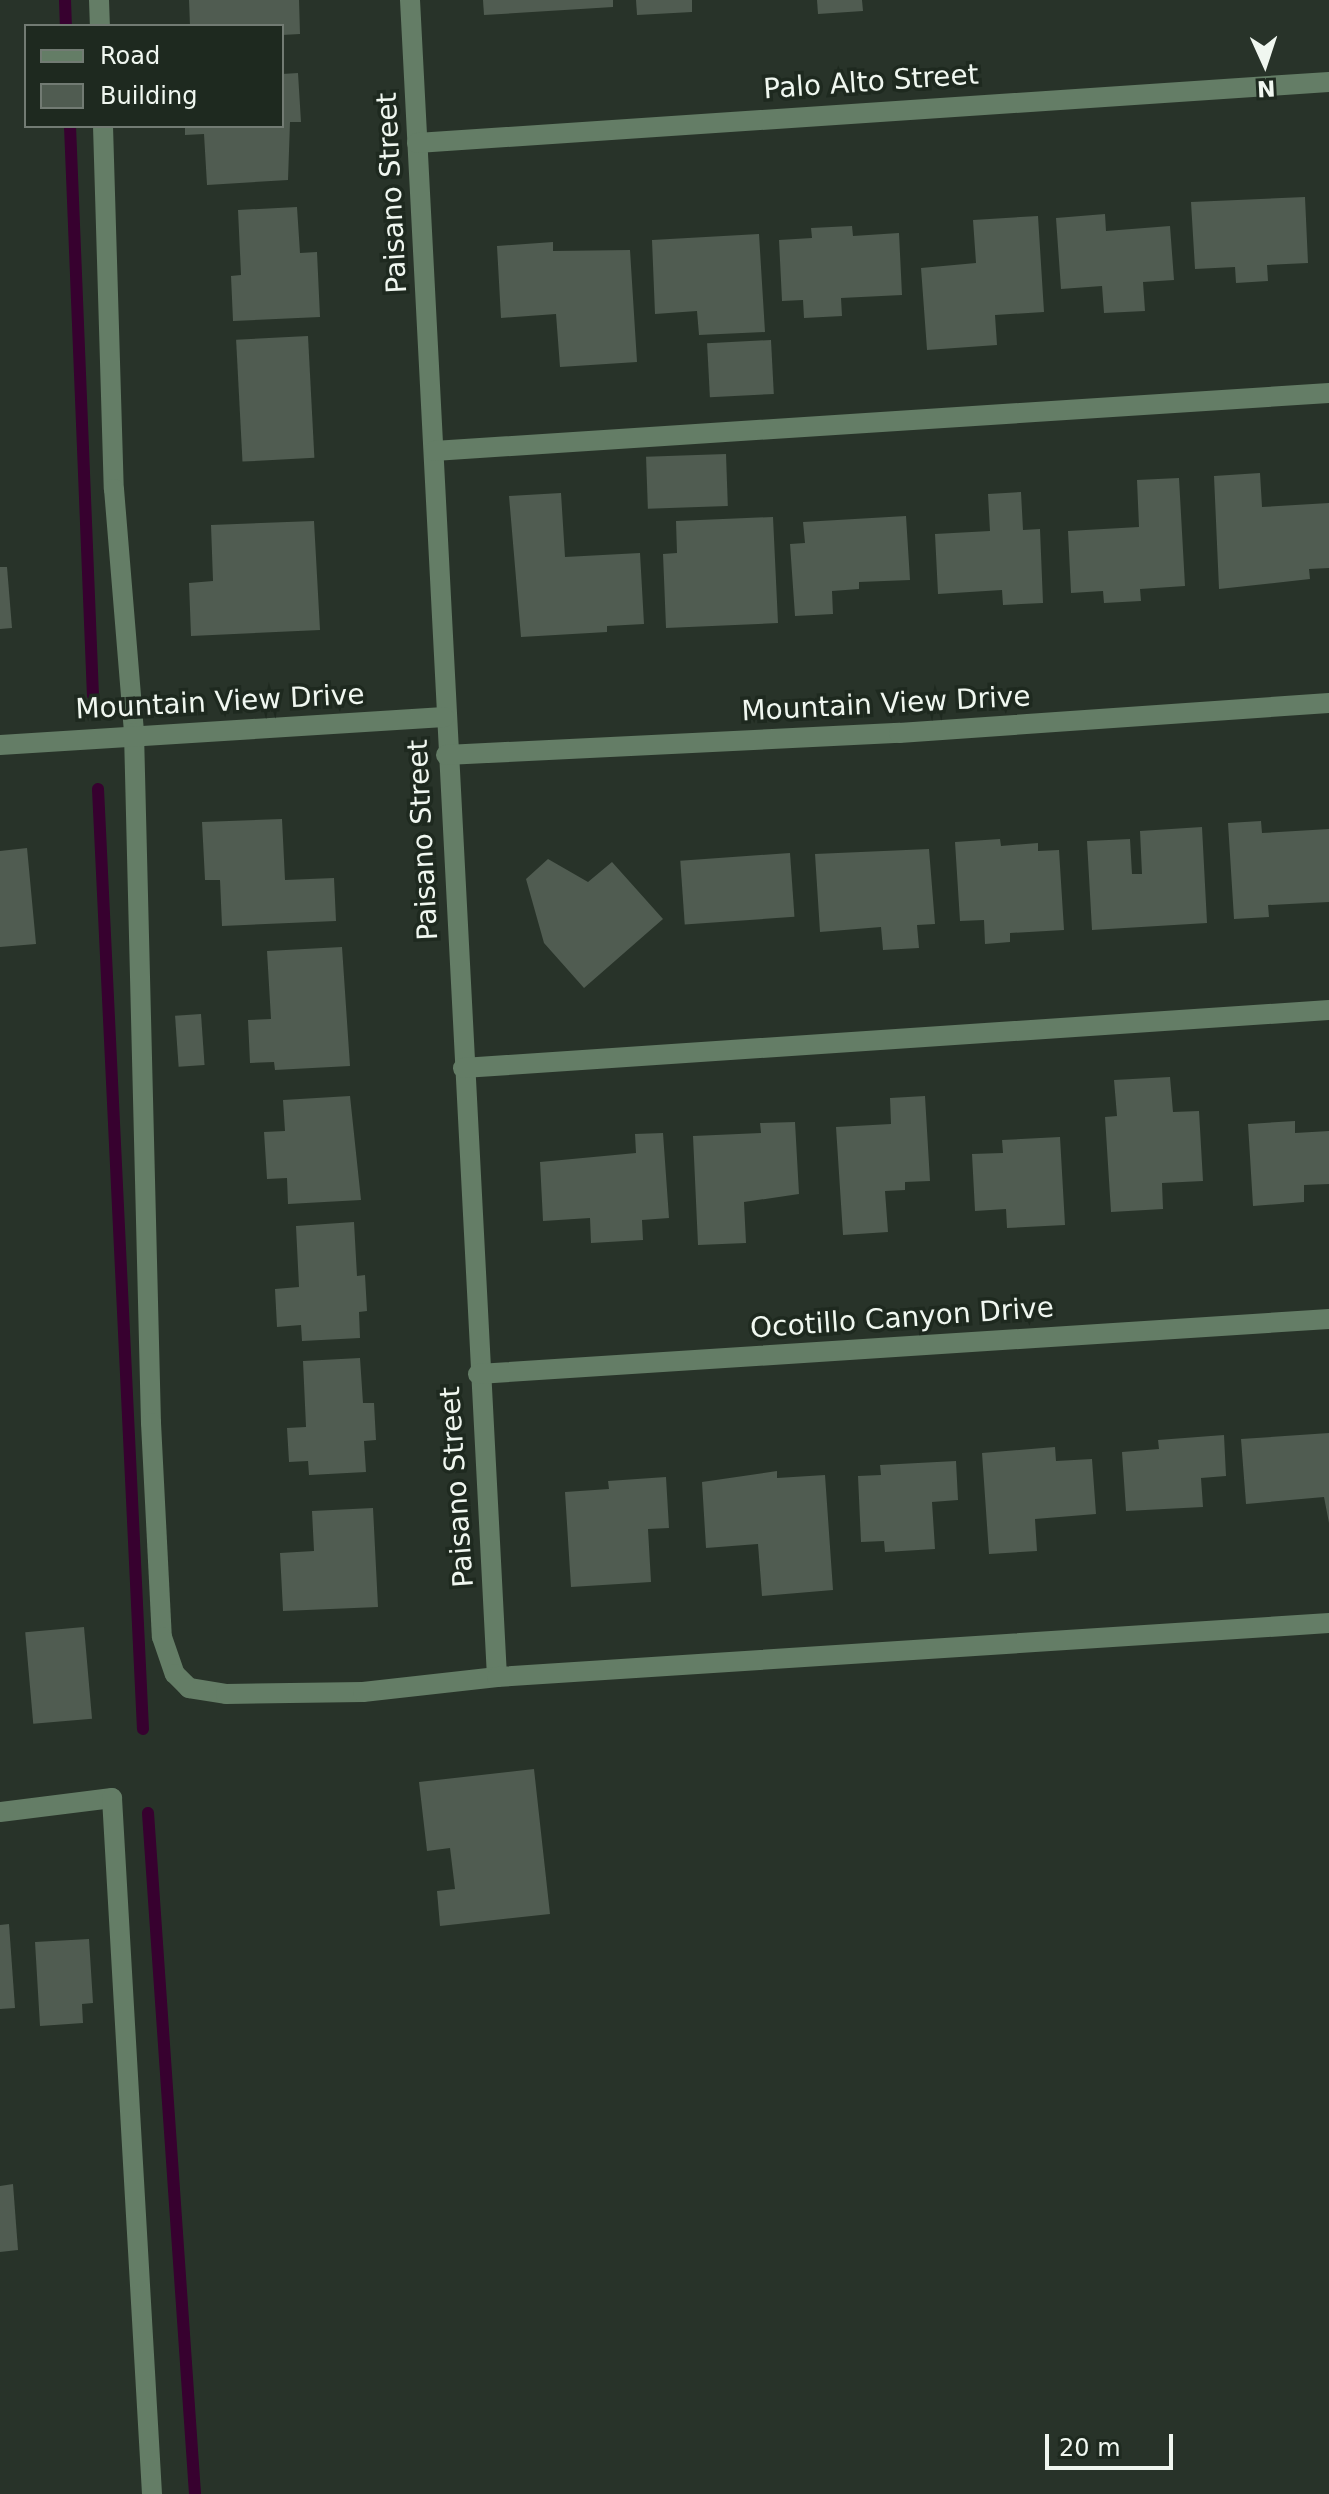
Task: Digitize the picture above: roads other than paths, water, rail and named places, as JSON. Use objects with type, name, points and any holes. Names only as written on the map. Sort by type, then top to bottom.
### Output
[{"type":"street","points":[[99,0],[100,24]]},
{"type":"street","name":"Paisano Street","points":[[410,0],[478,1374],[497,1677]]},
{"type":"street","name":"Palo Alto Street","points":[[417,143],[1329,82]]},
{"type":"street","points":[[103,128],[114,489],[134,733],[151,1423],[162,1637],[175,1674],[189,1688],[285,1696],[497,1677],[1329,1623]]},
{"type":"street","points":[[434,451],[1329,393]]},
{"type":"street","name":"Mountain View Drive","points":[[446,755],[899,733],[1329,703]]},
{"type":"street","name":"Mountain View Drive","points":[[0,745],[134,733],[444,717]]},
{"type":"street","points":[[463,1068],[1329,1010]]},
{"type":"street","name":"Ocotillo Canyon Drive","points":[[478,1374],[1329,1319]]},
{"type":"street","points":[[0,1812],[112,1798],[152,2494]]},
{"type":"waterway","points":[[65,0],[66,24]]},
{"type":"waterway","points":[[70,128],[93,696]]},
{"type":"waterway","points":[[98,789],[143,1729]]},
{"type":"waterway","points":[[148,1813],[195,2494]]}]
